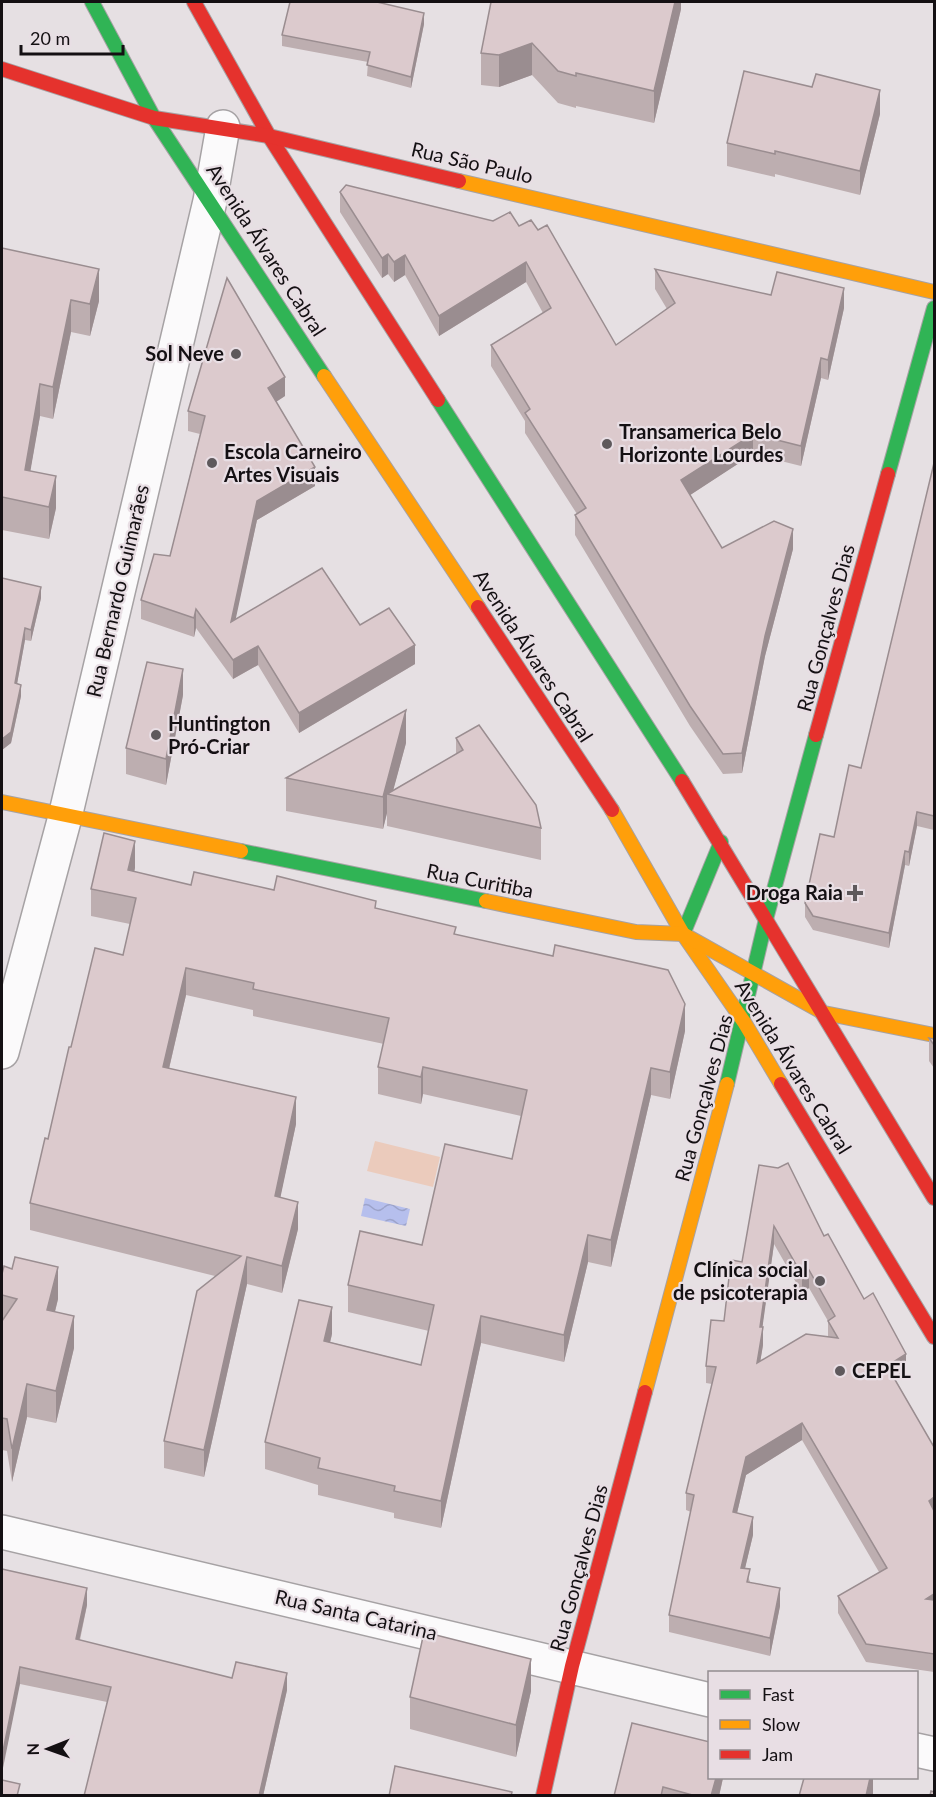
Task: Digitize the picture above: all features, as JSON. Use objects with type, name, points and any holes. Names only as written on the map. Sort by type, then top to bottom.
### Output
[{"type":"street","name":"Avenida Álvares Cabral","points":[[92,2],[154,118],[628,836],[683,934],[744,1022],[934,1337]]},
{"type":"street","points":[[194,2],[269,136],[721,842],[934,1198]]},
{"type":"street","name":"Rua São Paulo","points":[[2,69],[154,118],[269,136],[934,292]]},
{"type":"street","name":"Rua Bernardo Guimarães","points":[[2,1052],[65,817],[210,201],[223,127]]},
{"type":"street","name":"Rua Gonçalves Dias","points":[[543,1796],[572,1666],[756,976],[766,919],[934,308]]},
{"type":"street","name":"Rua Curitiba","points":[[2,802],[65,817],[636,932],[683,934],[824,1013],[934,1035]]},
{"type":"street","points":[[683,934],[721,842]]},
{"type":"street","name":"Rua Santa Catarina","points":[[2,1532],[708,1700]]},
{"type":"street","points":[[918,1750],[934,1754]]},
{"type":"shaded area","points":[[375,1141],[440,1157],[433,1187],[367,1171]]},
{"type":"water","points":[[365,1198],[410,1209],[406,1226],[361,1216]]},
{"type":"building","points":[[290,2],[377,2],[424,13],[411,77],[367,65],[370,52],[282,35]]},
{"type":"building","points":[[491,2],[675,2],[654,91],[558,71],[532,43],[499,55],[481,53]]},
{"type":"building","points":[[744,71],[812,87],[816,74],[880,90],[860,171],[775,151],[775,154],[727,143]]},
{"type":"building","points":[[346,185],[493,221],[510,212],[519,226],[531,220],[538,230],[547,225],[616,345],[675,303],[655,269],[771,295],[777,272],[844,288],[828,360],[821,358],[801,446],[753,434],[681,480],[722,548],[774,521],[793,529],[765,636],[742,753],[723,754],[690,706],[575,515],[586,508],[525,413],[530,409],[491,345],[551,308],[526,262],[439,316],[405,255],[394,262],[388,254],[382,258],[340,192]]},
{"type":"building","points":[[2,248],[99,269],[90,304],[71,300],[53,387],[40,384],[25,470],[56,476],[49,507],[2,497]]},
{"type":"building","points":[[227,278],[285,377],[268,388],[315,467],[257,501],[231,622],[322,568],[360,625],[389,608],[415,645],[299,713],[258,646],[233,660],[196,609],[194,618],[141,600],[154,554],[170,556],[205,416],[188,411]]},
{"type":"building","points":[[934,463],[934,816],[917,812],[909,852],[905,851],[889,933],[813,916],[805,903],[820,834],[834,837],[849,765],[861,768]]},
{"type":"building","points":[[2,578],[41,587],[31,630],[25,628],[15,683],[21,685],[11,732],[2,739]]},
{"type":"building","name":"Huntington Pró-Criar","points":[[147,662],[183,669],[166,759],[126,748]]},
{"type":"building","points":[[406,710],[383,797],[286,778]]},
{"type":"building","points":[[479,725],[536,805],[541,828],[387,794],[463,750],[456,738]]},
{"type":"building","points":[[104,833],[135,841],[128,870],[191,885],[194,872],[274,890],[277,876],[376,901],[375,908],[456,927],[454,934],[553,956],[555,945],[668,970],[685,1004],[670,1072],[651,1068],[611,1240],[588,1235],[564,1335],[481,1316],[441,1501],[394,1491],[395,1486],[318,1468],[320,1458],[265,1442],[299,1300],[332,1307],[324,1341],[421,1365],[434,1305],[348,1285],[360,1231],[422,1245],[445,1144],[512,1159],[527,1090],[423,1067],[421,1077],[378,1067],[389,1018],[253,989],[254,983],[186,968],[163,1067],[296,1097],[275,1196],[298,1202],[282,1266],[247,1257],[204,1450],[164,1441],[197,1291],[241,1256],[30,1203],[95,948],[123,955],[136,898],[91,889]]},
{"type":"building","points":[[788,1163],[824,1236],[828,1234],[864,1299],[873,1293],[906,1354],[887,1366],[934,1447],[934,1497],[929,1501],[934,1511],[934,1594],[926,1599],[934,1600],[934,1654],[866,1644],[838,1596],[887,1568],[802,1423],[746,1457],[733,1512],[753,1517],[741,1568],[750,1569],[747,1582],[780,1588],[770,1638],[669,1615],[694,1495],[686,1493],[716,1367],[706,1366],[711,1320],[724,1321],[731,1260],[742,1262],[759,1165],[778,1168]],"holes":[[[774,1226],[802,1275],[809,1270],[835,1316],[828,1321],[838,1338],[806,1334],[757,1363]]]},
{"type":"building","points":[[15,1257],[58,1267],[47,1310],[74,1316],[56,1391],[27,1384],[12,1449],[7,1419],[2,1418],[2,1321],[17,1299],[2,1295],[2,1274],[4,1266],[12,1269]]},
{"type":"building","points":[[2,1569],[87,1588],[76,1639],[232,1678],[236,1662],[287,1673],[259,1796],[84,1796],[111,1687],[20,1667],[2,1756]]},
{"type":"building","points":[[424,1632],[531,1659],[516,1725],[410,1697]]},
{"type":"building","points":[[632,1723],[708,1742],[708,1779],[716,1779],[711,1796],[696,1796],[663,1787],[661,1796],[614,1796]]},
{"type":"building","points":[[395,1766],[512,1792],[511,1796],[389,1796]]},
{"type":"building","points":[[804,1779],[870,1779],[866,1796],[799,1796]]},
{"type":"building","points":[[2,1780],[20,1784],[17,1796],[2,1796]]},
{"type":"traffic: fast","points":[[92,2],[154,118],[324,376]]},
{"type":"traffic: fast","points":[[888,474],[934,308]]},
{"type":"traffic: fast","points":[[438,400],[682,781]]},
{"type":"traffic: fast","points":[[727,1084],[766,919],[816,735]]},
{"type":"traffic: fast","points":[[683,934],[721,842]]},
{"type":"traffic: fast","points":[[241,851],[486,901]]},
{"type":"traffic: slow","points":[[459,181],[934,292]]},
{"type":"traffic: slow","points":[[324,376],[478,607]]},
{"type":"traffic: slow","points":[[2,802],[241,851]]},
{"type":"traffic: slow","points":[[612,810],[683,934],[744,1022],[781,1084]]},
{"type":"traffic: slow","points":[[486,901],[636,932],[683,934],[824,1013],[934,1035]]},
{"type":"traffic: slow","points":[[645,1392],[727,1084]]},
{"type":"traffic: jam","points":[[194,2],[269,136],[438,400]]},
{"type":"traffic: jam","points":[[2,69],[154,118],[269,136],[459,181]]},
{"type":"traffic: jam","points":[[816,735],[888,474]]},
{"type":"traffic: jam","points":[[478,607],[612,810]]},
{"type":"traffic: jam","points":[[682,781],[934,1198]]},
{"type":"traffic: jam","points":[[781,1084],[934,1337]]},
{"type":"traffic: jam","points":[[543,1796],[572,1666],[645,1392]]},
{"type":"place","name":"Sol Neve","points":[[236,354]]},
{"type":"place","name":"Transamerica Belo Horizonte Lourdes","points":[[607,444]]},
{"type":"place","name":"Escola Carneiro Artes Visuais","points":[[212,463]]},
{"type":"place","name":"Huntington Pró-Criar","points":[[156,735]]},
{"type":"place","name":"Droga Raia","points":[[855,893]]},
{"type":"place","name":"Clínica social de psicoterapia","points":[[820,1281]]},
{"type":"place","name":"CEPEL","points":[[840,1371]]}]
